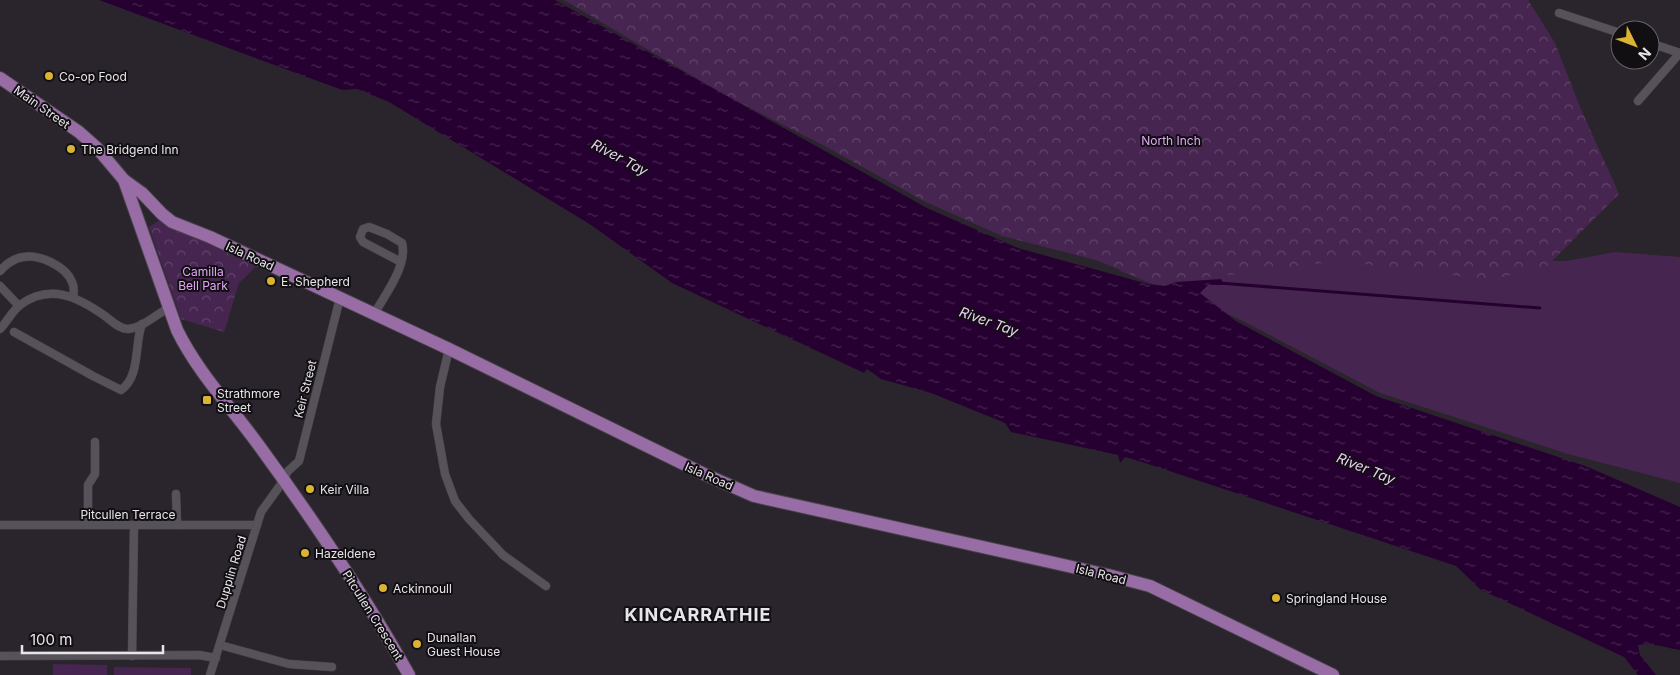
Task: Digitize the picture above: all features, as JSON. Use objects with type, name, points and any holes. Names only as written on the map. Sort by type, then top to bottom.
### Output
[{"type":"main road","name":"Main Street","points":[[0,78],[79,132],[98,148],[124,180]]},
{"type":"main road","name":"Isla Road","points":[[124,180],[142,193],[172,222],[449,349],[704,474],[754,496],[1150,586],[1333,675]]},
{"type":"main road","points":[[124,180],[151,252],[169,308],[186,348],[284,480]]},
{"type":"main road","name":"Pitcullen Crescent","points":[[284,480],[369,605],[409,675]]},
{"type":"street","points":[[1559,13],[1610,30]]},
{"type":"street","points":[[1638,102],[1680,53],[1660,46]]},
{"type":"street","points":[[374,314],[398,272],[401,262],[404,250],[402,243],[376,228],[369,227],[363,229],[360,237],[363,242],[401,262]]},
{"type":"street","points":[[0,271],[7,264],[22,257],[41,259],[64,271],[70,277],[73,285],[73,297]]},
{"type":"street","points":[[0,286],[18,306]]},
{"type":"street","points":[[0,329],[18,306],[41,295],[59,294],[73,297],[88,304],[124,328],[131,328],[142,324],[169,308]]},
{"type":"street","name":"Keir Street","points":[[284,480],[287,472],[299,461],[340,298]]},
{"type":"street","points":[[14,332],[121,390],[128,384],[132,376],[142,324]]},
{"type":"street","points":[[449,349],[440,386],[436,424],[445,474],[455,501],[503,555],[546,586]]},
{"type":"street","points":[[88,525],[88,485],[95,474],[95,442]]},
{"type":"street","name":"Dupplin Road","points":[[210,675],[261,512],[284,480]]},
{"type":"street","points":[[176,494],[177,525]]},
{"type":"street","points":[[132,656],[134,524]]},
{"type":"street","name":"Pitcullen Terrace","points":[[0,525],[134,524],[257,526]]},
{"type":"street","points":[[220,645],[289,664],[332,667]]},
{"type":"street","points":[[0,656],[199,655],[216,658]]},
{"type":"green space","name":"North Inch","points":[[564,0],[1528,0],[1555,43],[1580,107],[1619,194],[1547,266],[1490,280],[1338,261],[1174,280],[1164,283],[1147,281],[1096,260],[1002,236],[924,201],[823,145],[725,95]]},
{"type":"green space","name":"Camilla Bell Park","points":[[161,219],[259,264],[239,283],[224,332],[181,319],[149,227]]},
{"type":"green space","points":[[1111,231],[1509,261],[1566,261],[1615,252],[1680,257],[1680,483],[1568,454],[1380,393],[1237,318],[1120,271]]},
{"type":"green space","points":[[53,664],[107,665],[107,675],[53,675]]},
{"type":"green space","points":[[114,667],[191,668],[191,675],[114,675]]},
{"type":"water","name":"River Tay","points":[[99,0],[555,0],[927,208],[1018,248],[1148,284],[1165,286],[1176,282],[1221,279],[1224,285],[1208,285],[1200,293],[1236,321],[1376,396],[1588,467],[1680,507],[1680,650],[1654,645],[1638,645],[1640,655],[1656,675],[1638,675],[1624,657],[1481,590],[1456,566],[1145,463],[1125,457],[1120,463],[1118,455],[1011,432],[1005,423],[931,393],[881,379],[867,369],[864,373],[672,283],[591,225],[389,102],[357,89],[342,90]]},
{"type":"waterway","points":[[1219,283],[1540,308]]},
{"type":"place","name":"Co-op Food","points":[[49,76]]},
{"type":"place","name":"The Bridgend Inn","points":[[71,149]]},
{"type":"place","name":"E. Shepherd","points":[[271,281]]},
{"type":"place","name":"Strathmore Street","points":[[207,400]]},
{"type":"place","name":"Keir Villa","points":[[310,489]]},
{"type":"place","name":"Hazeldene","points":[[305,553]]},
{"type":"place","name":"Ackinnoull","points":[[383,588]]},
{"type":"place","name":"Springland House","points":[[1276,598]]},
{"type":"place","name":"Dunallan Guest House","points":[[417,644]]},
{"type":"district","name":"KINCARRATHIE","points":[[698,614]]}]
